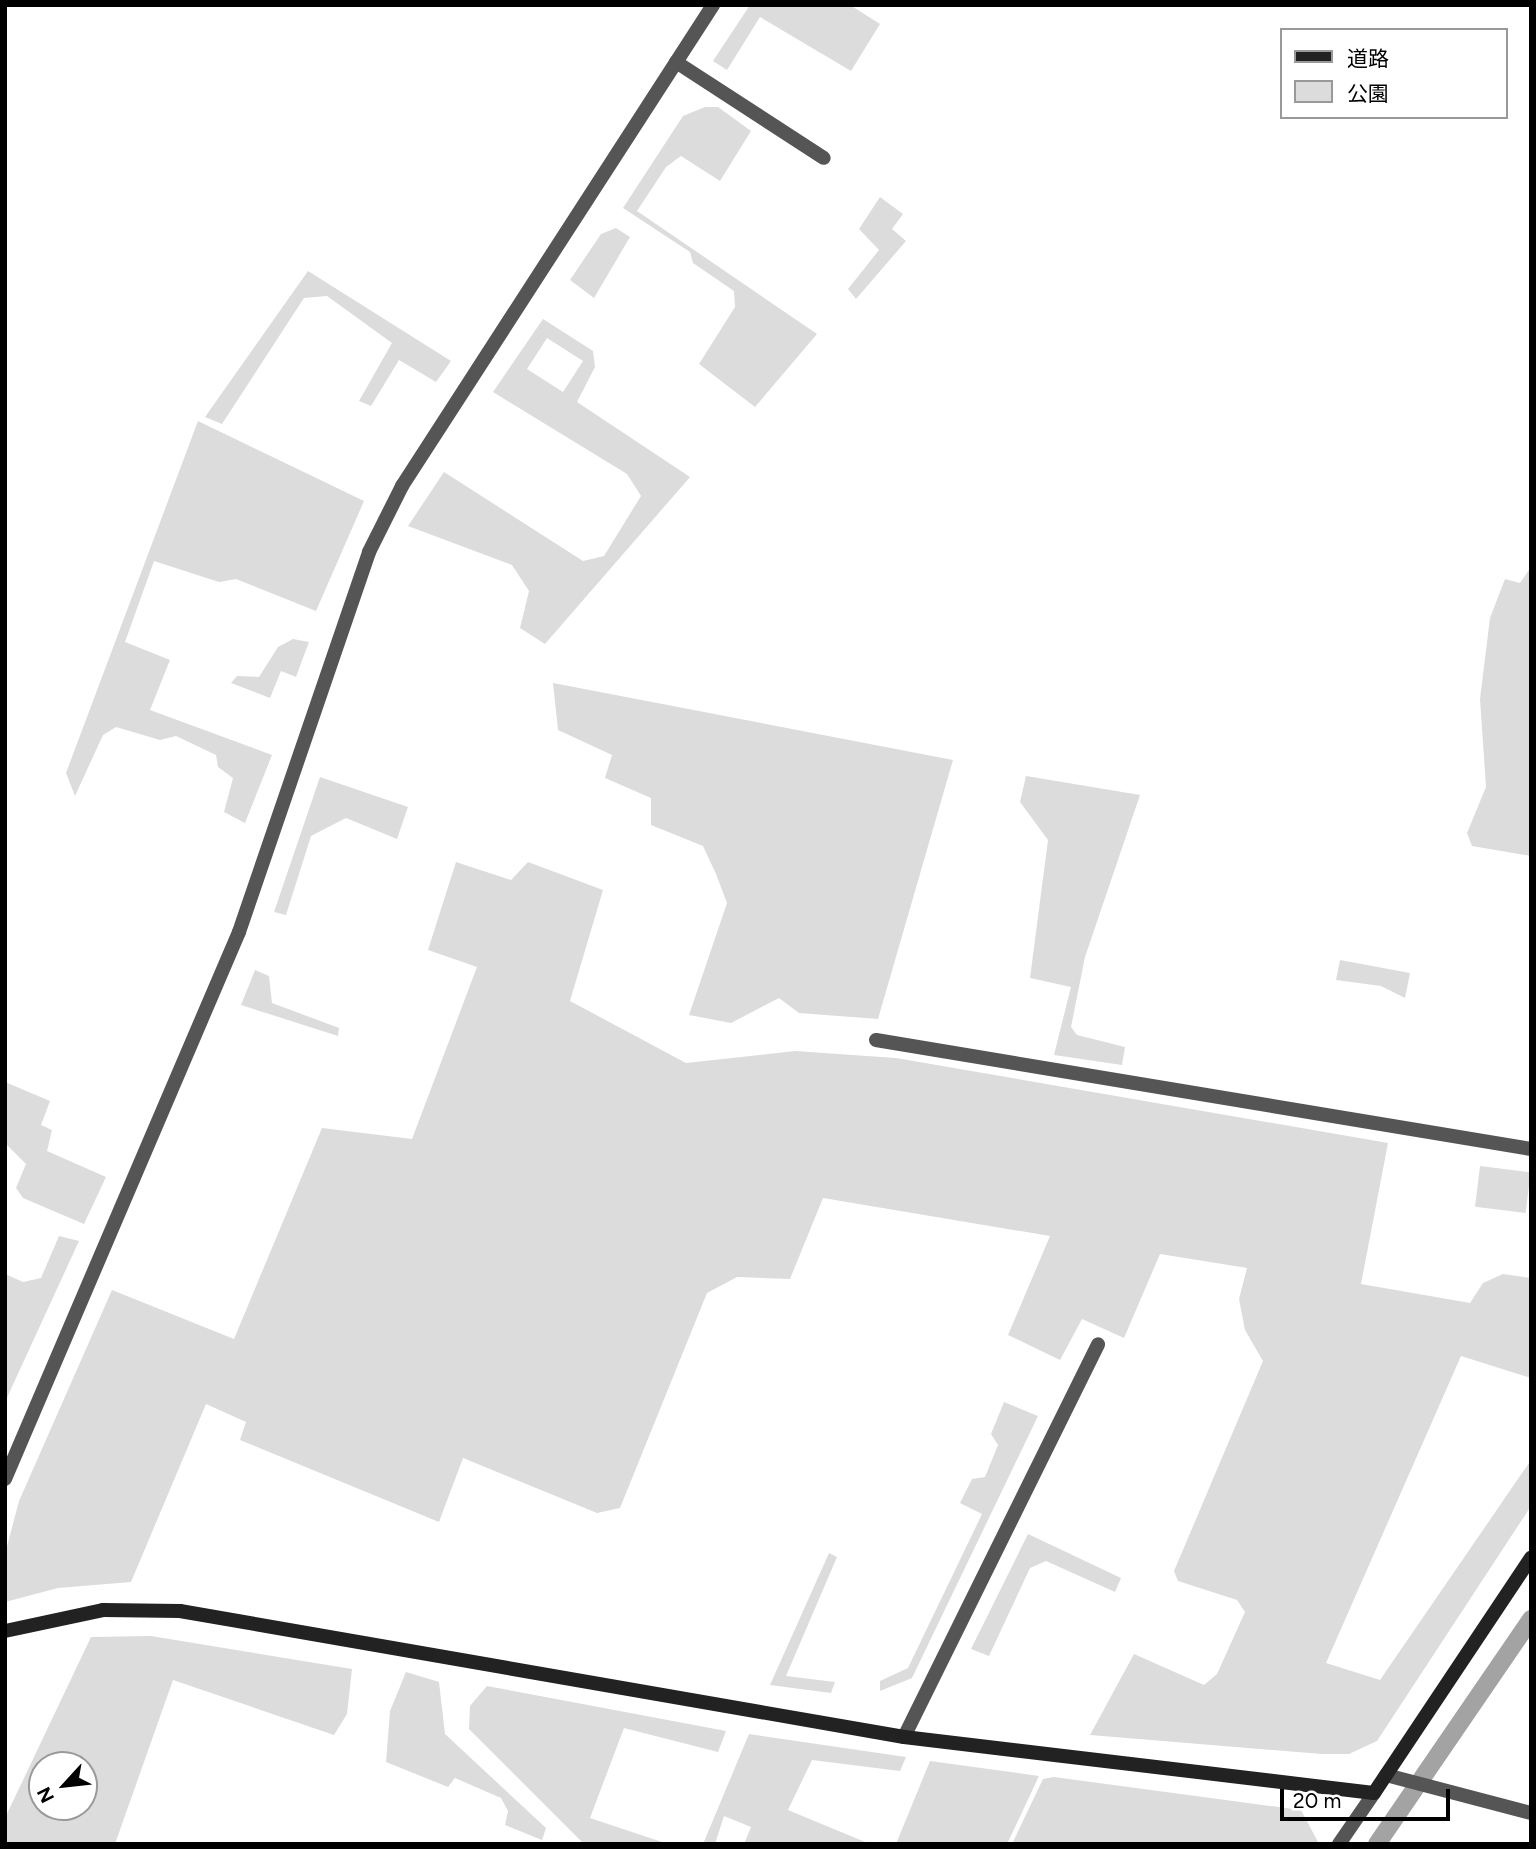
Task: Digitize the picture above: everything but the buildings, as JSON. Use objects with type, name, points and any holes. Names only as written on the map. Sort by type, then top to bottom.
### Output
[{"type":"street","points":[[5,1479],[239,932],[369,552],[402,486],[713,5]]},
{"type":"street","points":[[676,62],[824,158]]},
{"type":"street","points":[[876,1040],[1531,1149]]},
{"type":"street","points":[[904,1737],[1098,1343]]},
{"type":"street","points":[[1339,1844],[1531,1558]]},
{"type":"street","points":[[5,1631],[103,1610],[180,1611],[904,1737],[1374,1793]]},
{"type":"street","points":[[1386,1775],[1531,1814]]},
{"type":"green space","points":[[750,5],[850,5],[880,24],[851,71],[760,17],[727,70],[713,61]]},
{"type":"green space","points":[[705,107],[718,107],[751,131],[720,181],[681,156],[666,167],[637,211],[817,334],[755,407],[699,364],[735,307],[734,291],[693,263],[690,252],[623,208],[683,116]]},
{"type":"green space","points":[[880,197],[903,214],[892,229],[906,241],[856,299],[848,289],[879,250],[859,229]]},
{"type":"green space","points":[[616,228],[630,237],[594,298],[570,280],[601,234]]},
{"type":"green space","points":[[308,271],[451,361],[436,382],[399,360],[371,406],[359,401],[392,343],[327,296],[304,298],[222,424],[205,417]]},
{"type":"green space","points":[[543,319],[593,351],[595,367],[577,402],[690,477],[545,644],[520,628],[529,591],[512,565],[408,526],[444,472],[583,561],[604,556],[641,496],[627,474],[493,392]],"holes":[[[547,338],[583,361],[563,392],[527,369]]]},
{"type":"green space","points":[[198,421],[364,501],[316,611],[236,579],[219,582],[154,561],[125,642],[170,660],[150,710],[272,755],[245,823],[224,812],[233,778],[218,767],[216,755],[176,736],[160,740],[116,727],[103,735],[75,796],[66,773]]},
{"type":"green space","points":[[1531,567],[1531,856],[1472,846],[1467,833],[1486,787],[1480,699],[1490,618],[1505,579],[1520,583]]},
{"type":"green space","points":[[293,639],[309,642],[296,677],[281,671],[270,698],[231,683],[237,676],[259,677],[278,647]]},
{"type":"green space","points":[[553,683],[953,760],[878,1019],[799,1013],[779,998],[731,1023],[689,1015],[727,903],[716,874],[703,846],[651,825],[651,798],[605,778],[612,755],[558,730]]},
{"type":"green space","points":[[1026,776],[1140,795],[1085,957],[1071,1027],[1077,1035],[1125,1047],[1122,1065],[1054,1055],[1071,987],[1030,978],[1048,840],[1020,802]]},
{"type":"green space","points":[[320,777],[408,807],[397,839],[346,818],[311,836],[286,915],[274,912]]},
{"type":"green space","points":[[456,862],[511,880],[528,862],[603,890],[570,1001],[686,1063],[795,1051],[896,1058],[1388,1143],[1361,1284],[1470,1303],[1483,1283],[1503,1274],[1531,1278],[1531,1378],[1461,1356],[1326,1663],[1380,1680],[1531,1460],[1531,1506],[1377,1741],[1349,1754],[1322,1754],[1090,1735],[1134,1654],[1204,1685],[1217,1674],[1245,1612],[1237,1600],[1178,1581],[1174,1571],[1263,1361],[1245,1330],[1239,1299],[1247,1268],[1160,1254],[1124,1338],[1082,1319],[1060,1360],[1008,1335],[1050,1236],[823,1198],[790,1279],[737,1277],[707,1293],[620,1508],[597,1513],[463,1458],[439,1522],[240,1440],[246,1422],[206,1404],[131,1582],[58,1588],[5,1602],[5,1554],[19,1501],[112,1290],[234,1339],[322,1128],[412,1139],[477,967],[428,950]]},
{"type":"green space","points":[[1340,960],[1410,973],[1405,998],[1381,986],[1336,980]]},
{"type":"green space","points":[[255,970],[269,976],[272,1003],[339,1028],[338,1036],[241,1005]]},
{"type":"green space","points":[[5,1082],[50,1101],[41,1125],[52,1130],[47,1151],[106,1177],[84,1224],[23,1198],[16,1188],[26,1164],[5,1143]]},
{"type":"green space","points":[[1480,1166],[1531,1172],[1526,1213],[1475,1207]]},
{"type":"green space","points":[[59,1236],[79,1241],[5,1402],[5,1274],[23,1282],[41,1278]]},
{"type":"green space","points":[[1004,1402],[1038,1416],[912,1678],[880,1691],[880,1681],[908,1668],[982,1514],[960,1503],[972,1479],[985,1477],[998,1445],[991,1434]]},
{"type":"green space","points":[[1028,1534],[1121,1578],[1115,1592],[1046,1561],[1030,1568],[989,1656],[971,1649]]},
{"type":"green space","points":[[829,1553],[837,1557],[786,1676],[835,1682],[831,1693],[770,1685]]},
{"type":"green space","points":[[151,1636],[352,1669],[347,1714],[334,1735],[173,1680],[115,1844],[5,1844],[5,1818],[28,1770],[28,1821],[98,1821],[98,1751],[37,1751],[91,1637]]},
{"type":"green space","points":[[406,1672],[439,1682],[445,1734],[546,1828],[542,1840],[505,1825],[508,1811],[501,1798],[455,1778],[448,1787],[386,1762],[390,1711]]},
{"type":"green space","points":[[487,1686],[726,1731],[718,1752],[624,1728],[590,1818],[668,1844],[584,1844],[469,1729],[470,1706]]},
{"type":"green space","points":[[749,1734],[906,1757],[900,1771],[812,1760],[788,1810],[870,1844],[744,1844],[751,1827],[724,1816],[715,1844],[703,1844]]},
{"type":"green space","points":[[930,1761],[1039,1776],[1007,1844],[896,1844]]},
{"type":"green space","points":[[1054,1777],[1301,1810],[1318,1842],[1012,1844],[1043,1779]]},
{"type":"waterway","points":[[1377,1844],[1531,1619]]}]
